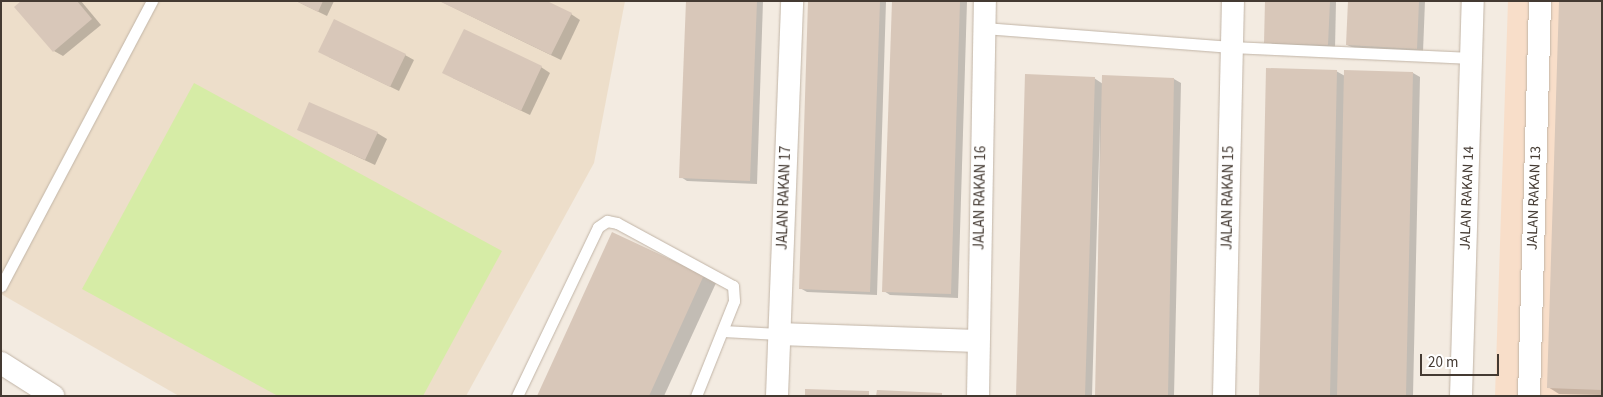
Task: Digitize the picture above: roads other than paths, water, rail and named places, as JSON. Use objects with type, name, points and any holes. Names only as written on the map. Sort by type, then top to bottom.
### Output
[{"type":"street","name":"JALAN RAKAN 17","points":[[777,396],[792,1]]},
{"type":"street","name":"JALAN RAKAN 16","points":[[978,396],[977,341],[985,1]]},
{"type":"street","name":"JALAN RAKAN 15","points":[[1224,396],[1233,1]]},
{"type":"street","name":"JALAN RAKAN 14","points":[[1461,396],[1473,1]]},
{"type":"street","name":"JALAN RAKAN 13","points":[[1529,396],[1540,1]]},
{"type":"street","points":[[779,334],[977,341]]},
{"type":"street","points":[[1,363],[53,396]]},
{"type":"lane","points":[[1,286],[152,1]]},
{"type":"lane","points":[[984,28],[1231,47],[1472,58]]},
{"type":"lane","points":[[518,396],[598,227],[607,221],[733,286],[734,301],[696,396]]},
{"type":"lane","points":[[723,331],[779,334]]}]
